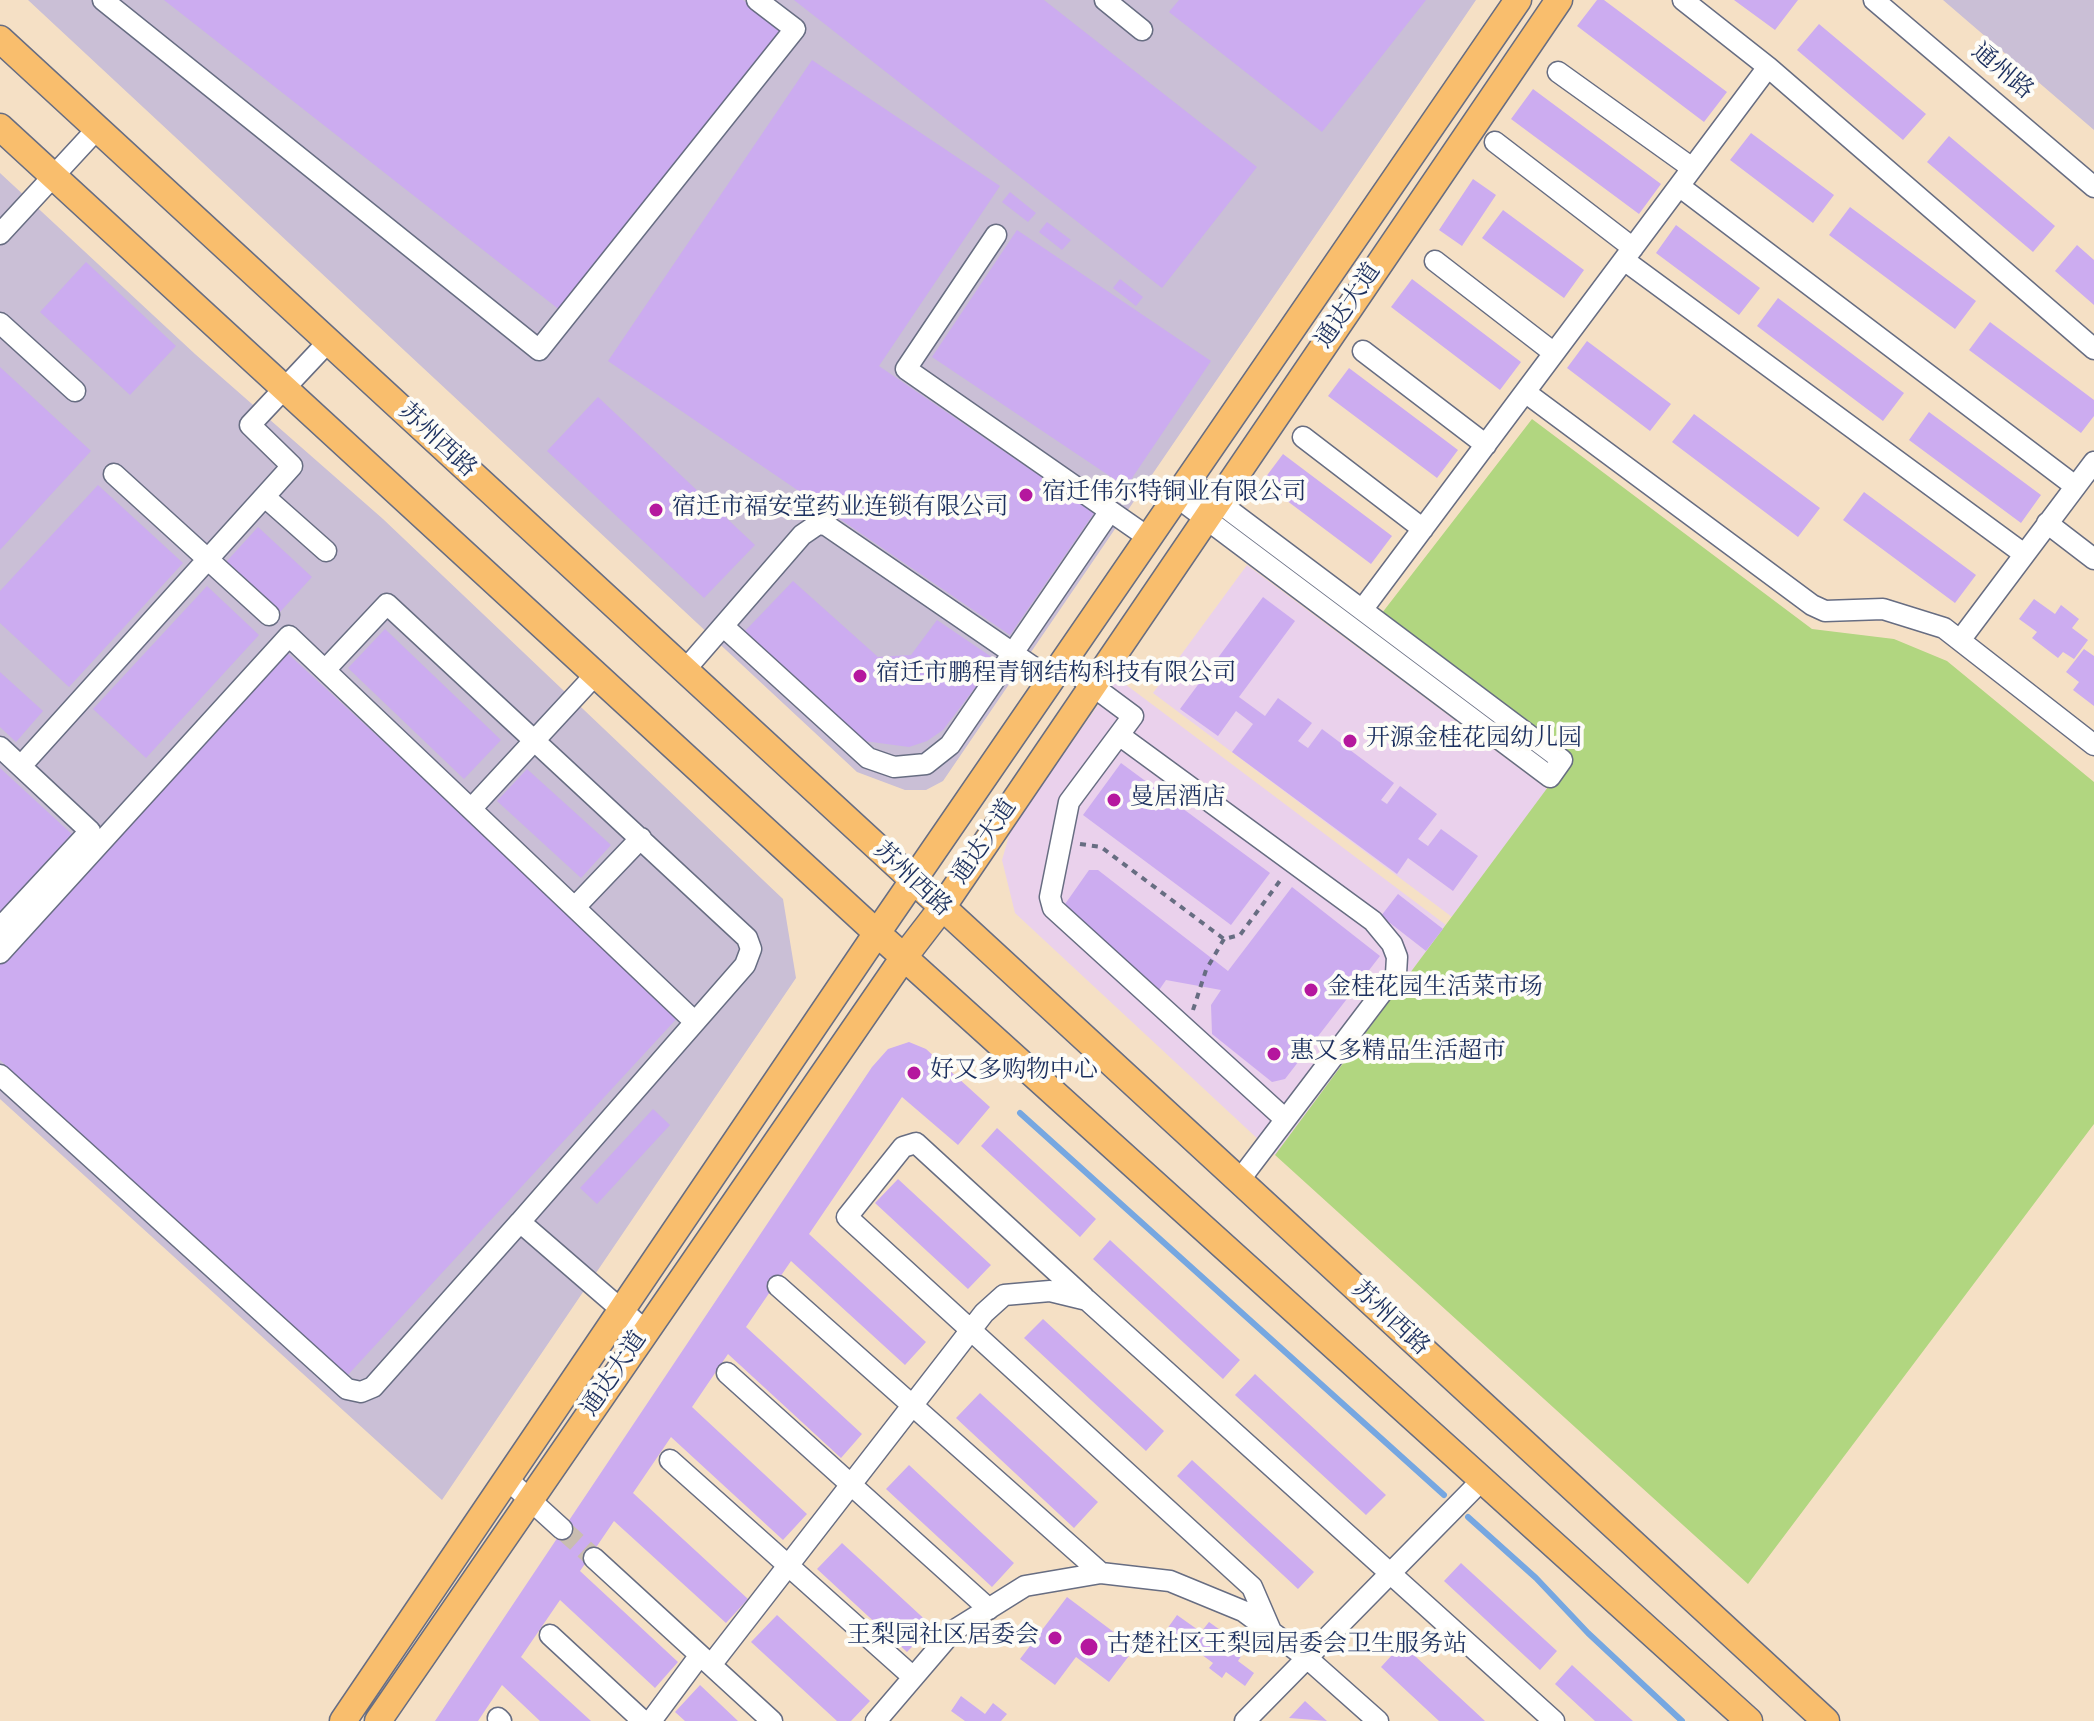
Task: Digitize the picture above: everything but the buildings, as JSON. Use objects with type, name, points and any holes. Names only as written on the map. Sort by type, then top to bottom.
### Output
[{"type":"main road","name":"通达大道","points":[[343,1721],[877,933],[1518,0]]},
{"type":"main road","name":"通达大道","points":[[378,1721],[904,957],[941,909],[1559,0]]},
{"type":"main road","name":"苏州西路","points":[[0,39],[1826,1721]]},
{"type":"main road","points":[[0,127],[877,933],[1484,1478],[1749,1721]]},
{"type":"street","points":[[103,0],[539,350],[795,29],[757,0]]},
{"type":"street","points":[[1105,0],[1142,30]]},
{"type":"street","points":[[1683,0],[1768,67],[2094,349]]},
{"type":"street","name":"通州路","points":[[1874,0],[2094,187]]},
{"type":"street","points":[[1366,622],[1423,529],[1768,67]]},
{"type":"street","points":[[1558,72],[1692,168]]},
{"type":"street","points":[[0,234],[97,129]]},
{"type":"street","points":[[1495,142],[1628,254],[2024,554]]},
{"type":"street","points":[[1679,186],[2075,486]]},
{"type":"street","points":[[996,235],[906,369],[1149,538]]},
{"type":"street","points":[[1435,261],[1554,353]]},
{"type":"street","points":[[0,323],[75,391]]},
{"type":"street","points":[[21,766],[292,466],[250,425],[328,342]]},
{"type":"street","points":[[1363,351],[1486,445]]},
{"type":"street","points":[[1525,392],[1812,605],[1825,611],[1883,609],[1944,628],[2094,745]]},
{"type":"street","points":[[1303,437],[1423,529]]},
{"type":"street","points":[[1961,639],[2094,462]]},
{"type":"street","points":[[114,474],[269,615]]},
{"type":"street","points":[[1183,489],[1366,622],[1550,777],[1562,760],[1422,668]]},
{"type":"street","points":[[265,497],[326,551]]},
{"type":"street","points":[[723,626],[868,758],[894,767],[910,768],[939,757],[1014,655],[1110,511]]},
{"type":"street","points":[[2047,523],[2094,559]]},
{"type":"street","points":[[684,671],[802,535],[818,524],[826,525],[1014,655],[1093,686],[1133,716],[1069,802],[1050,897],[1053,908],[1285,1119]]},
{"type":"street","points":[[0,1075],[347,1389],[361,1392],[373,1387],[745,965],[751,949],[747,938],[387,604],[325,670]]},
{"type":"street","points":[[0,953],[289,636],[695,1022]]},
{"type":"street","points":[[471,809],[595,675]]},
{"type":"street","points":[[1119,735],[1373,921],[1392,944],[1399,967],[1238,1182]]},
{"type":"street","points":[[0,747],[90,831],[0,928]]},
{"type":"street","points":[[575,907],[641,838]]},
{"type":"street","points":[[1271,1631],[1252,1587],[847,1217],[903,1147],[916,1143],[1554,1721]]},
{"type":"street","points":[[520,1222],[646,1331]]},
{"type":"street","points":[[778,1286],[1101,1573]]},
{"type":"street","points":[[651,1721],[788,1565],[971,1330],[1004,1295],[1050,1291],[1087,1300]]},
{"type":"street","points":[[727,1373],[989,1609]]},
{"type":"street","points":[[670,1460],[913,1677]]},
{"type":"street","points":[[1248,1720],[1484,1478]]},
{"type":"street","points":[[507,1479],[562,1529]]},
{"type":"street","points":[[594,1558],[772,1721]]},
{"type":"street","points":[[876,1721],[953,1631],[1025,1586],[1101,1573],[1170,1581],[1243,1611],[1307,1658],[1378,1721]]},
{"type":"street","points":[[550,1635],[643,1721]]},
{"type":"path","points":[[1060,841],[1101,847],[1224,939]]},
{"type":"path","points":[[1186,1029],[1206,970],[1224,939],[1240,935],[1293,863]]},
{"type":"shaded area","points":[[28,0],[1476,0],[943,781],[926,790],[905,790],[857,772]]},
{"type":"shaded area","points":[[1943,0],[2094,0],[2094,130]]},
{"type":"shaded area","points":[[0,173],[195,354],[383,519],[783,899],[796,978],[442,1500],[0,1099]]},
{"type":"shaded area","name":"开源金桂花园幼儿园","points":[[1247,565],[1547,789],[1452,917],[1153,693]]},
{"type":"shaded area","points":[[1117,678],[1446,925],[1275,1155],[1015,913],[1002,860],[1011,829]]},
{"type":"green space","points":[[1532,419],[1812,629],[1894,639],[1947,661],[2094,782],[2094,1124],[1748,1584],[1275,1155],[1571,756],[1382,613]]},
{"type":"waterway","points":[[1020,1113],[1444,1495]]},
{"type":"waterway","points":[[1468,1517],[1536,1578],[1588,1633],[1682,1721]]},
{"type":"tunnel","points":[[562,1529],[594,1558]]},
{"type":"place","name":"宿迁伟尔特铜业有限公司","points":[[1026,495]]},
{"type":"place","name":"宿迁市福安堂药业连锁有限公司","points":[[656,510]]},
{"type":"place","name":"宿迁市鹏程青钢结构科技有限公司","points":[[860,676]]},
{"type":"place","name":"开源金桂花园幼儿园","points":[[1350,741]]},
{"type":"place","name":"曼居酒店","points":[[1114,800]]},
{"type":"place","name":"金桂花园生活菜市场","points":[[1311,990]]},
{"type":"place","name":"惠又多精品生活超市","points":[[1274,1054]]},
{"type":"place","name":"好又多购物中心","points":[[914,1073]]},
{"type":"place","name":"王梨园社区居委会","points":[[1055,1638]]},
{"type":"place","name":"古楚社区王梨园居委会卫生服务站","points":[[1089,1647]]}]
